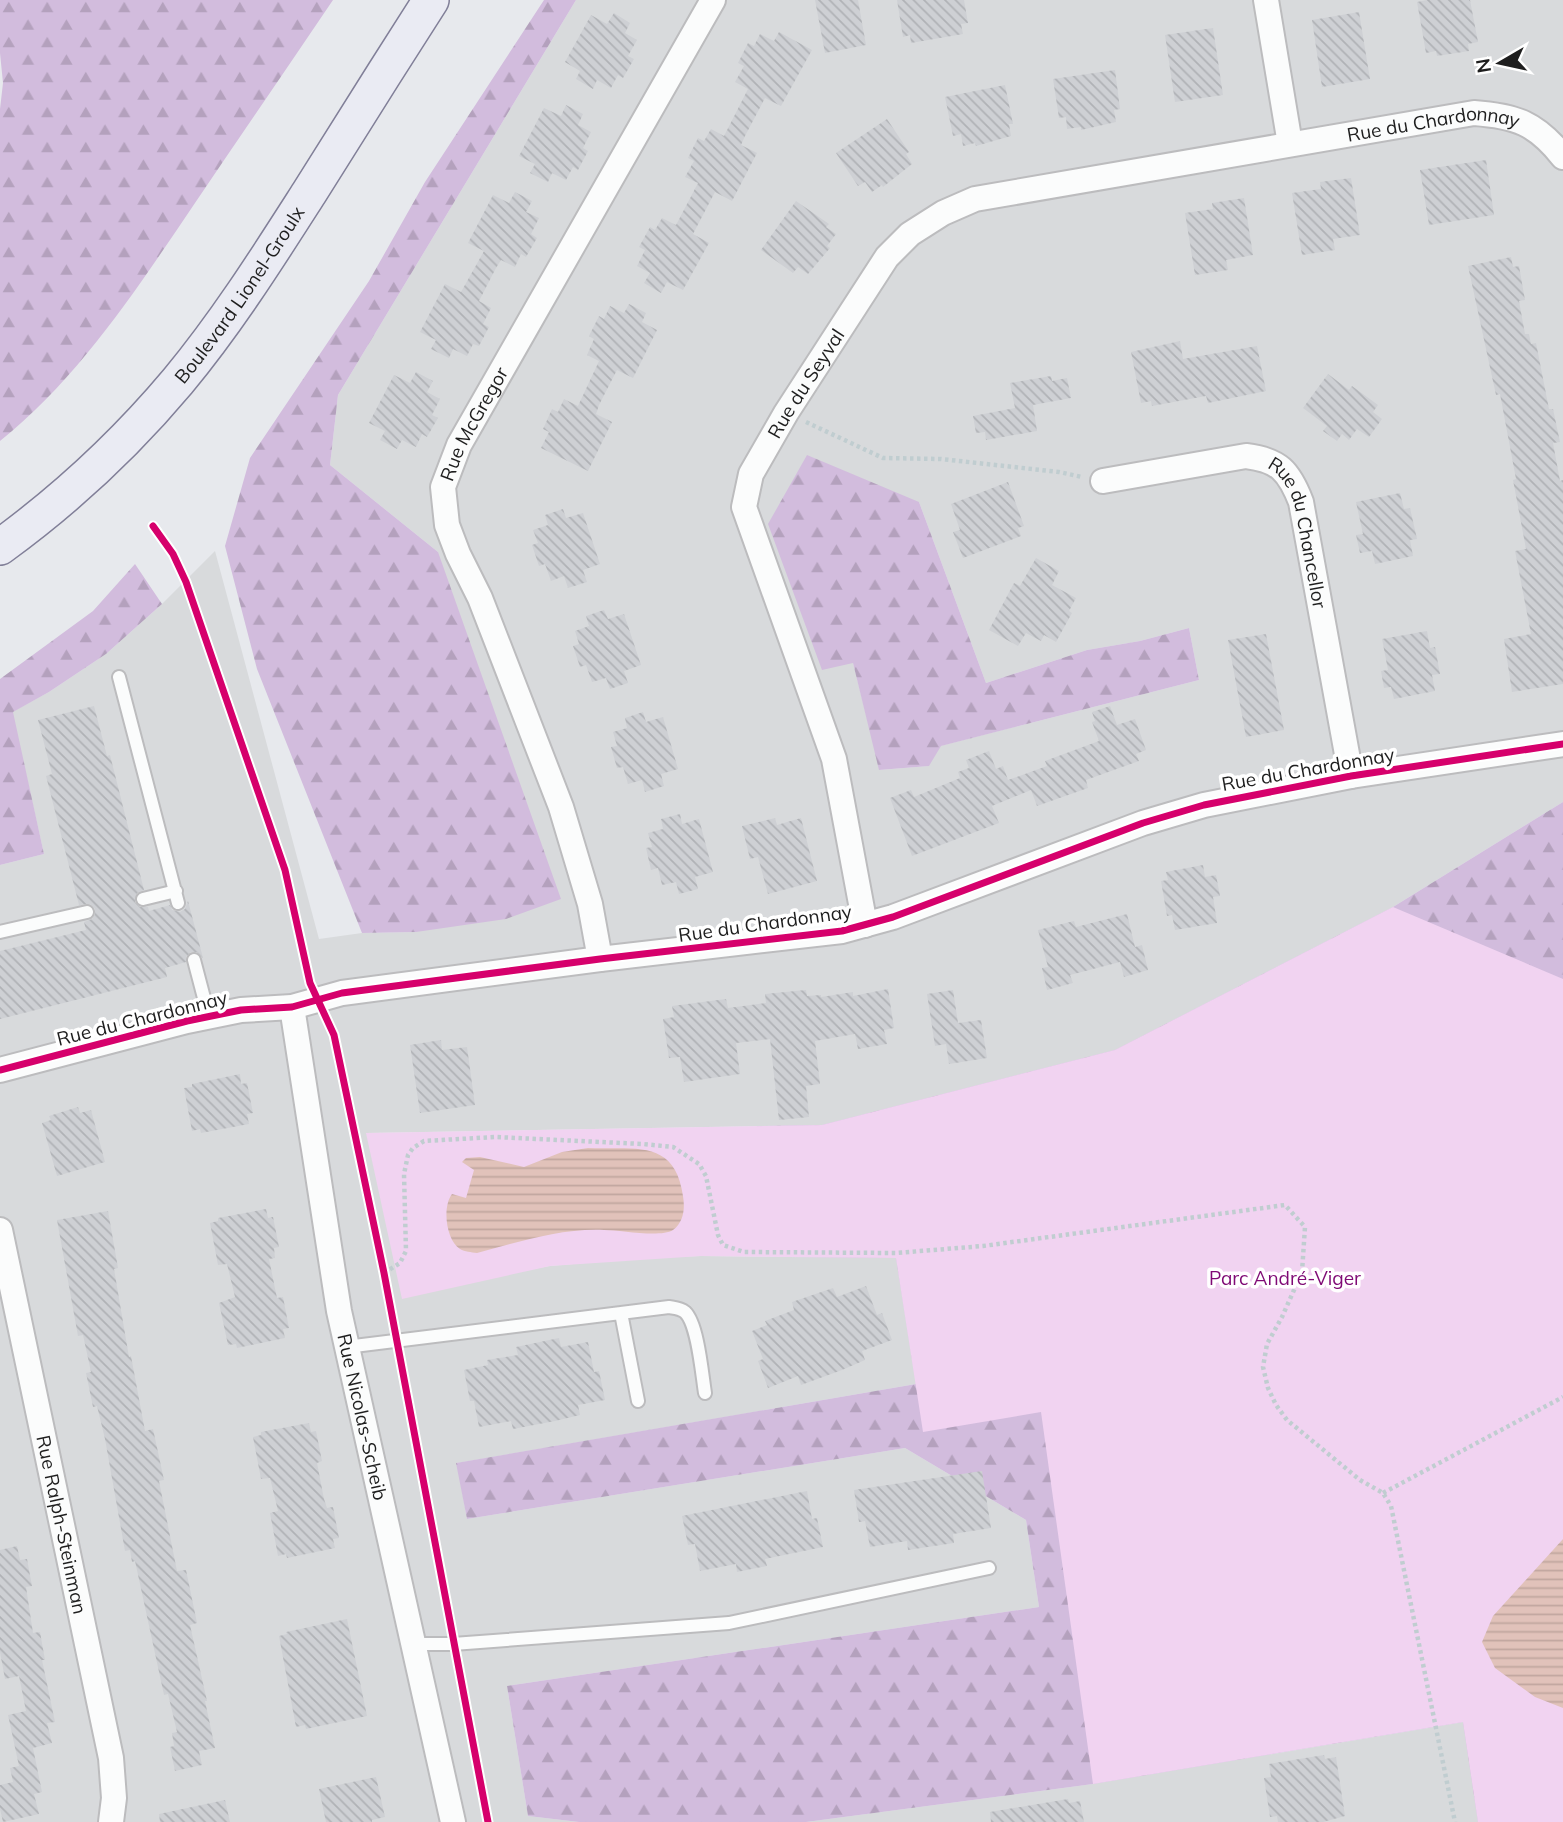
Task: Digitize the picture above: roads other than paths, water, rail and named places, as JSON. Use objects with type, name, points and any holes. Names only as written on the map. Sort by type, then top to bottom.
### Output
[{"type":"main road","name":"Boulevard Lionel-Groulx","points":[[0,547],[74,489],[125,440],[178,382],[264,263],[431,0]]},
{"type":"street","name":"Rue McGregor","points":[[600,959],[590,904],[561,807],[480,598],[454,544],[447,525],[443,487],[459,445],[713,0]]},
{"type":"street","points":[[1266,0],[1290,144]]},
{"type":"street","name":"Rue du Chardonnay","points":[[1290,144],[1474,113],[1504,115],[1528,123],[1550,140],[1563,157]]},
{"type":"street","name":"Rue du Seyval","points":[[865,925],[834,759],[744,507],[751,474],[786,413],[887,257],[910,234],[943,213],[975,199],[1290,144]]},
{"type":"street","name":"Rue du Chancellor","points":[[1103,481],[1245,456],[1263,458],[1279,466],[1292,479],[1301,502],[1351,776]]},
{"type":"street","name":"Rue du Chardonnay","points":[[0,1070],[209,1017],[241,1010],[292,1007],[342,993],[809,935],[865,925],[1172,814],[1238,797],[1351,776],[1563,744]]},
{"type":"street","name":"Rue Nicolas-Scheib","points":[[292,1007],[346,1347],[453,1822]]},
{"type":"street","name":"Rue Ralph-Steinman","points":[[0,1230],[111,1758],[114,1798],[111,1822]]},
{"type":"lane","points":[[119,677],[177,897],[143,899]]},
{"type":"lane","points":[[0,932],[87,912]]},
{"type":"lane","points":[[194,960],[209,1017]]},
{"type":"lane","points":[[346,1347],[669,1307],[687,1314],[693,1326],[705,1393]]},
{"type":"lane","points":[[621,1313],[638,1401]]},
{"type":"lane","points":[[412,1644],[453,1644],[729,1623],[989,1568]]},
{"type":"park label","name":"Parc André-Viger","points":[[1285,1278]]}]
